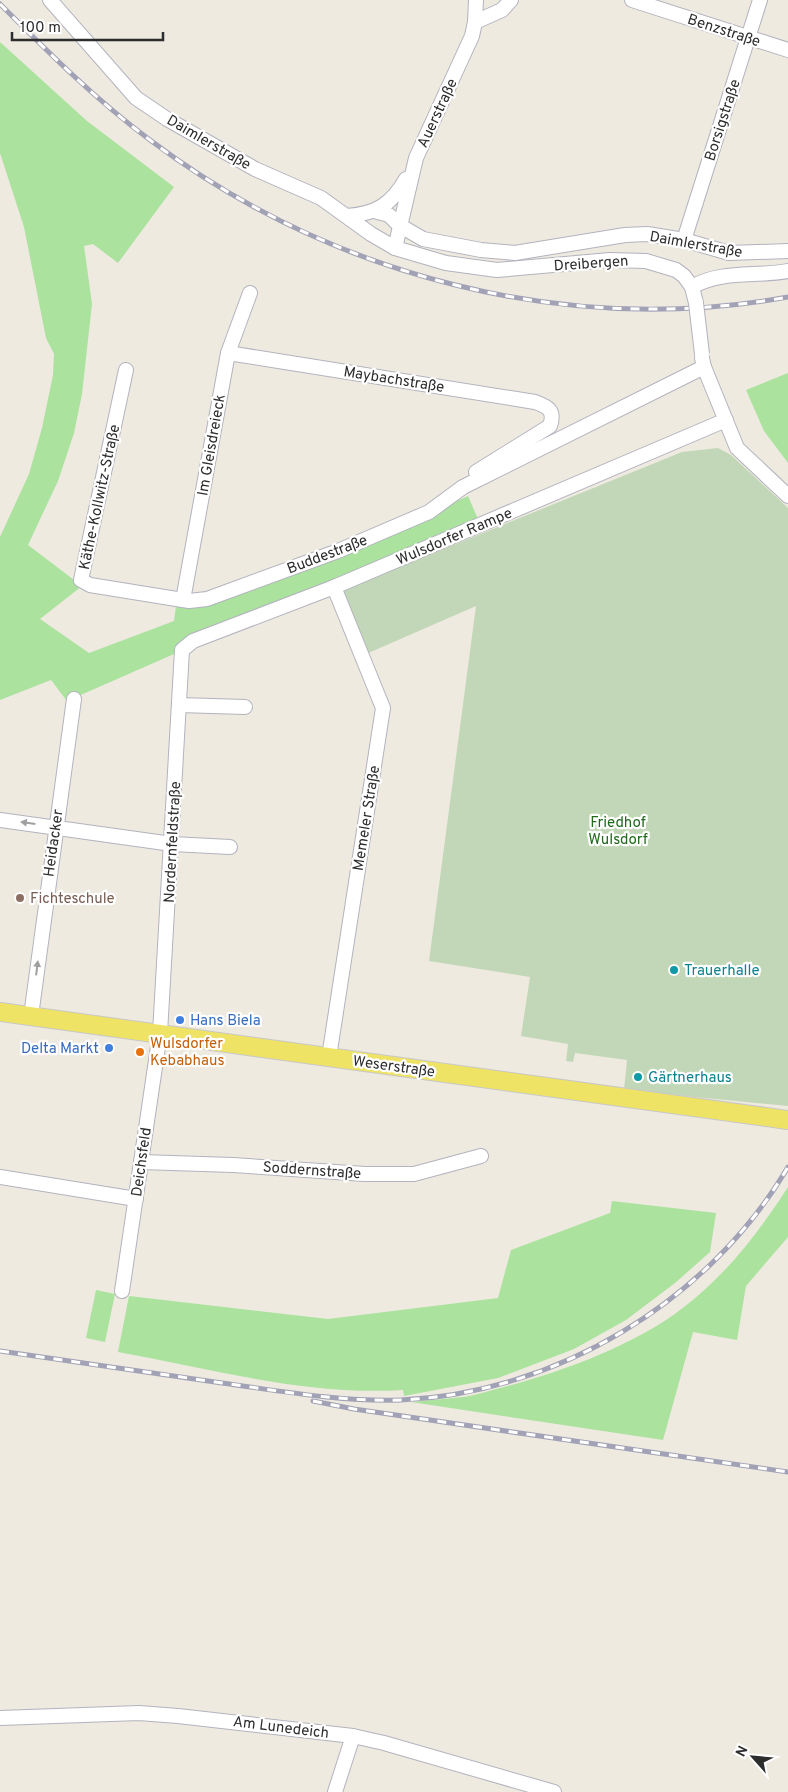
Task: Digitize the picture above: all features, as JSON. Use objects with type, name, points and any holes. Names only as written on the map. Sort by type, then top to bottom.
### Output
[{"type":"main road","name":"Weserstraße","points":[[0,1012],[788,1120]]},
{"type":"street","name":"Daimlerstraße","points":[[50,0],[136,98],[214,146],[255,168],[321,198],[371,234],[395,248]]},
{"type":"street","name":"Auerstraße","points":[[395,248],[416,158],[469,43],[475,22],[476,0]]},
{"type":"street","points":[[475,22],[502,10],[511,0]]},
{"type":"street","name":"Benzstraße","points":[[632,0],[788,50]]},
{"type":"street","name":"Borsigstraße","points":[[684,240],[760,0]]},
{"type":"street","points":[[347,216],[374,211],[390,202],[399,191],[416,158]]},
{"type":"street","name":"Daimlerstraße","points":[[374,211],[389,215],[399,225],[423,239],[482,250],[515,252],[625,235],[647,234],[684,240],[710,249],[747,254],[788,251]]},
{"type":"street","name":"Dreibergen","points":[[395,248],[446,263],[497,270],[610,260],[646,261],[676,270],[692,287]]},
{"type":"street","name":"Daimlerstraße","points":[[692,287],[703,280],[716,277],[788,270]]},
{"type":"street","points":[[692,287],[696,302],[703,361],[738,448],[788,496]]},
{"type":"street","name":"Im Gleisdreieck","points":[[183,600],[228,353],[250,293]]},
{"type":"street","name":"Maybachstraße","points":[[228,353],[535,402],[547,406],[553,417]]},
{"type":"street","name":"Buddestraße","points":[[183,600],[207,599],[338,551],[429,512],[463,487],[703,361]]},
{"type":"street","name":"Käthe-Kollwitz-Straße","points":[[126,370],[82,580],[90,585],[183,600]]},
{"type":"street","name":"Buddestraße","points":[[463,487],[470,476],[550,426],[553,417]]},
{"type":"street","name":"Wulsdorfer Rampe","points":[[182,650],[193,641],[334,587],[726,420]]},
{"type":"street","name":"Memeler Straße","points":[[330,1057],[383,708],[334,587]]},
{"type":"street","name":"Nordernfeldstraße","points":[[160,1033],[182,650]]},
{"type":"street","name":"Heidacker","points":[[31,1016],[55,827],[74,700]]},
{"type":"street","points":[[179,705],[245,707]]},
{"type":"street","points":[[0,820],[172,844],[230,847]]},
{"type":"street","name":"Deichsfeld","points":[[122,1292],[160,1033]]},
{"type":"street","name":"Soddernstraße","points":[[141,1162],[233,1165],[365,1174],[414,1174],[481,1156]]},
{"type":"street","points":[[0,1177],[136,1199]]},
{"type":"street","name":"Am Lunedeich","points":[[0,1718],[76,1714],[148,1714],[353,1736],[384,1743],[554,1792]]},
{"type":"street","points":[[335,1792],[353,1736]]},
{"type":"green space","points":[[0,42],[87,121],[174,187],[118,263],[93,244],[84,246],[92,304],[82,394],[74,433],[58,481],[28,545],[82,586],[40,619],[89,653],[174,621],[176,606],[205,607],[341,553],[468,496],[483,531],[340,591],[336,582],[181,641],[174,654],[67,701],[51,680],[0,700],[0,537],[29,474],[42,428],[53,375],[54,354],[46,338],[24,227],[0,153]]},
{"type":"green space","points":[[788,373],[788,463],[764,431],[746,390]]},
{"type":"green space","name":"Friedhof Wulsdorf","points":[[718,448],[731,455],[788,508],[788,1106],[624,1090],[627,1060],[575,1053],[573,1062],[566,1061],[568,1044],[521,1036],[530,977],[429,961],[476,606],[366,654],[340,591],[682,452]]},
{"type":"green space","points":[[788,1187],[788,1237],[746,1286],[737,1340],[693,1332],[663,1440],[411,1402],[464,1397],[523,1382],[596,1356],[643,1334],[684,1307],[728,1267]]},
{"type":"green space","points":[[612,1201],[716,1213],[710,1252],[675,1283],[626,1320],[574,1349],[498,1378],[404,1396],[403,1390],[331,1389],[260,1380],[118,1352],[129,1296],[328,1319],[498,1298],[511,1250],[610,1213]]},
{"type":"green space","points":[[96,1290],[115,1294],[105,1342],[86,1338]]},
{"type":"railway","points":[[0,4],[91,92],[150,140],[220,187],[295,228],[373,260],[453,284],[536,301],[620,308],[704,307],[788,297]]},
{"type":"railway","points":[[0,1351],[333,1398],[401,1400],[459,1393],[516,1379],[571,1359],[623,1331],[672,1298],[716,1259],[755,1215],[788,1167]]},
{"type":"railway","points":[[313,1401],[354,1409],[788,1472]]},
{"type":"place","name":"Fichteschule","points":[[20,898]]},
{"type":"place","name":"Trauerhalle","points":[[674,970]]},
{"type":"place","name":"Hans Biela","points":[[180,1020]]},
{"type":"place","name":"Delta Markt","points":[[109,1048]]},
{"type":"place","name":"Wulsdorfer Kebabhaus","points":[[140,1052]]},
{"type":"place","name":"Gärtnerhaus","points":[[638,1077]]}]
